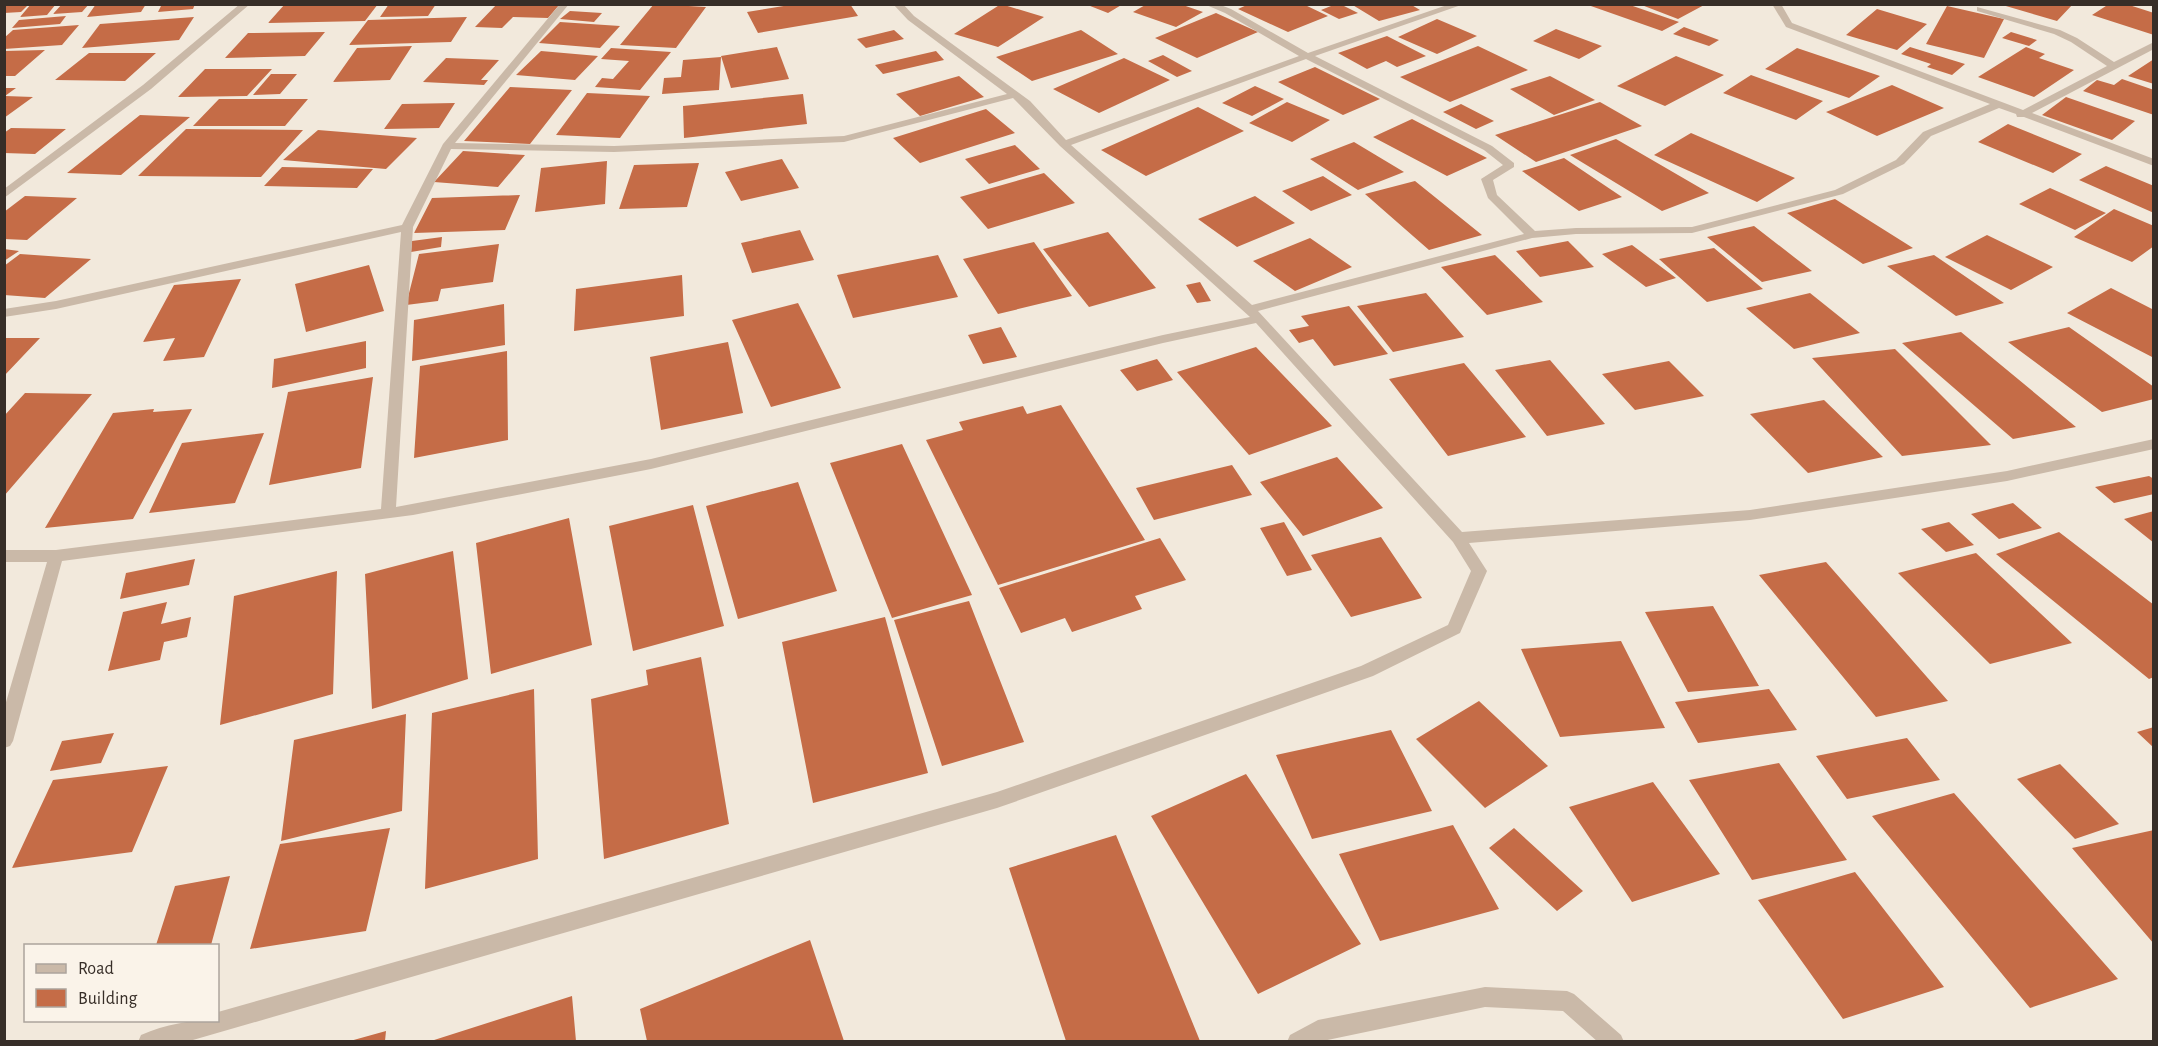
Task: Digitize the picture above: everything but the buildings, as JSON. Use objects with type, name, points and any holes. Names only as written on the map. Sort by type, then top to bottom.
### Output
[{"type":"street","points":[[4,195],[147,87],[246,4]]},
{"type":"street","points":[[388,513],[407,227],[447,146],[565,4]]},
{"type":"street","points":[[219,1021],[997,800],[1367,671],[1454,629],[1479,571],[1458,538],[1254,314],[1064,144],[1026,103],[910,18],[897,4]]},
{"type":"street","points":[[1208,4],[1228,11],[1308,56],[1488,148],[1510,165],[1487,179],[1492,196],[1532,235]]},
{"type":"street","points":[[1064,144],[1460,4]]},
{"type":"street","points":[[1776,4],[1789,25],[2154,163]]},
{"type":"street","points":[[1980,9],[2057,32],[2113,66]]},
{"type":"street","points":[[2021,114],[2154,45]]},
{"type":"street","points":[[447,146],[614,148],[844,139],[1014,94]]},
{"type":"street","points":[[4,556],[56,556],[388,513],[651,464],[1163,339],[1532,235],[1576,231],[1692,230],[1839,192],[1900,162],[1927,134],[1997,105]]},
{"type":"street","points":[[4,313],[56,305],[407,227]]},
{"type":"street","points":[[1458,538],[1750,515],[2007,476],[2154,444]]},
{"type":"street","points":[[4,741],[56,556]]},
{"type":"street","points":[[1297,1041],[1318,1030],[1485,998],[1567,1001],[1614,1041]]},
{"type":"street","points":[[148,1041],[215,1022]]}]
